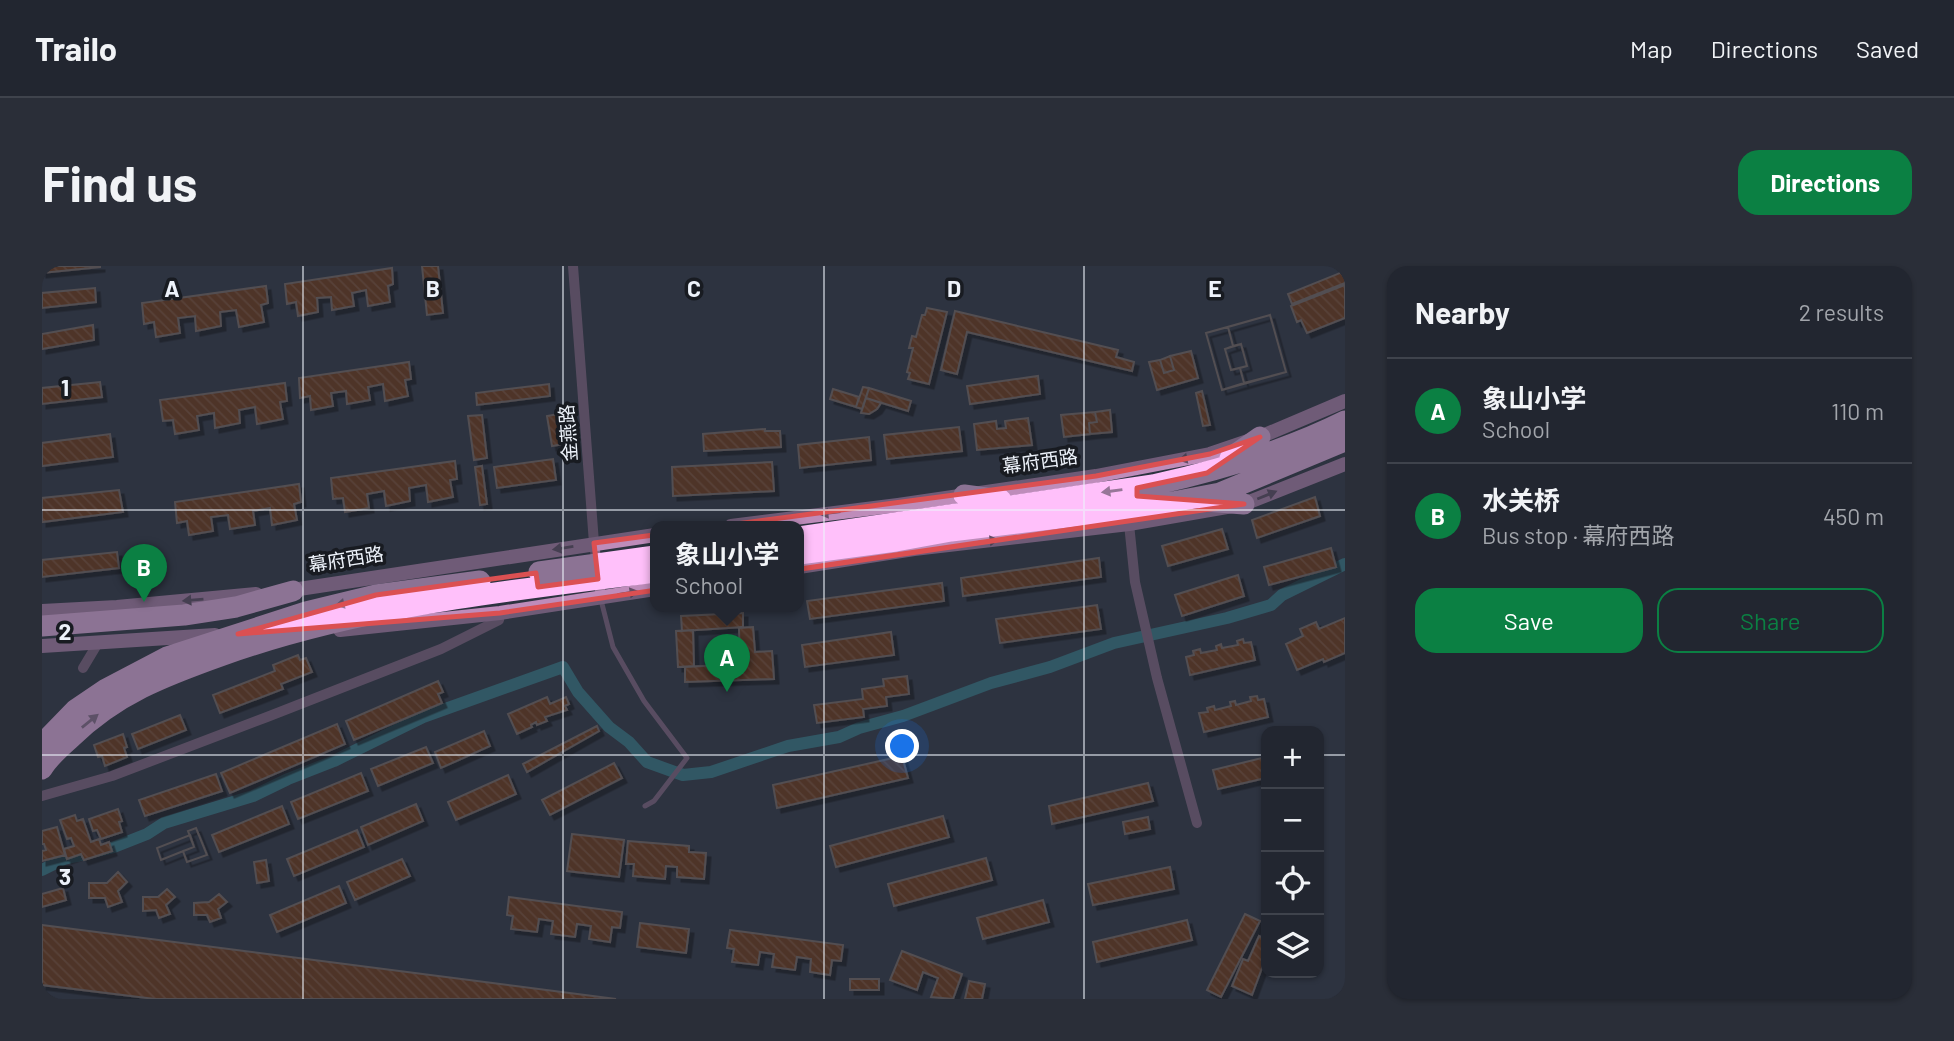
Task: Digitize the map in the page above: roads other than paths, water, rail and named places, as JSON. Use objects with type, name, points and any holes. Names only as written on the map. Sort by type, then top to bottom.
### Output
[{"type":"highway","name":"幕府西路","points":[[804,553],[1027,503],[1153,485],[1208,473],[1345,421]]},
{"type":"highway","points":[[1208,473],[1260,437]]},
{"type":"highway","name":"幕府西路","points":[[804,537],[951,531],[1141,508],[1220,493],[1345,441]]},
{"type":"highway","points":[[964,495],[1027,503]]},
{"type":"highway","points":[[1183,500],[1244,504]]},
{"type":"highway","points":[[918,549],[951,531]]},
{"type":"highway","points":[[42,744],[75,710],[106,689],[167,657],[306,612],[376,595],[650,557]]},
{"type":"highway","points":[[42,769],[47,760],[86,723],[119,698],[172,673],[236,651],[308,628],[380,611],[650,573]]},
{"type":"highway","points":[[42,626],[184,615],[236,607],[293,591]]},
{"type":"main road","name":"幕府西路","points":[[769,521],[1097,476],[1210,454],[1260,437],[1345,401]]},
{"type":"main road","points":[[804,566],[918,549],[1129,524],[1244,504],[1345,464]]},
{"type":"main road","name":"幕府西路","points":[[42,611],[293,591],[650,536]]},
{"type":"main road","points":[[523,554],[534,562],[536,573],[528,583]]},
{"type":"main road","points":[[435,620],[452,605],[487,590],[598,574]]},
{"type":"main road","points":[[42,646],[223,634],[308,632],[500,613],[650,590]]},
{"type":"street","name":"金燕路","points":[[573,266],[594,543],[601,597]]},
{"type":"street","points":[[1129,524],[1135,582],[1197,823]]},
{"type":"street","points":[[42,796],[112,776],[441,649],[499,620],[500,613]]},
{"type":"street","points":[[83,668],[98,643]]},
{"type":"lane","points":[[601,597],[613,647],[644,701],[687,758],[654,801],[645,806]]},
{"type":"waterway","points":[[42,870],[64,859],[114,847],[147,834],[164,823],[253,796],[334,761],[423,717],[563,667],[578,692],[609,727],[629,742],[647,762],[683,775],[711,772],[788,746],[839,737],[1114,643],[1227,618],[1271,605],[1282,595],[1345,564]]},
{"type":"place","name":"水关桥","points":[[144,602]]},
{"type":"place","name":"象山小学","points":[[727,692]]}]
